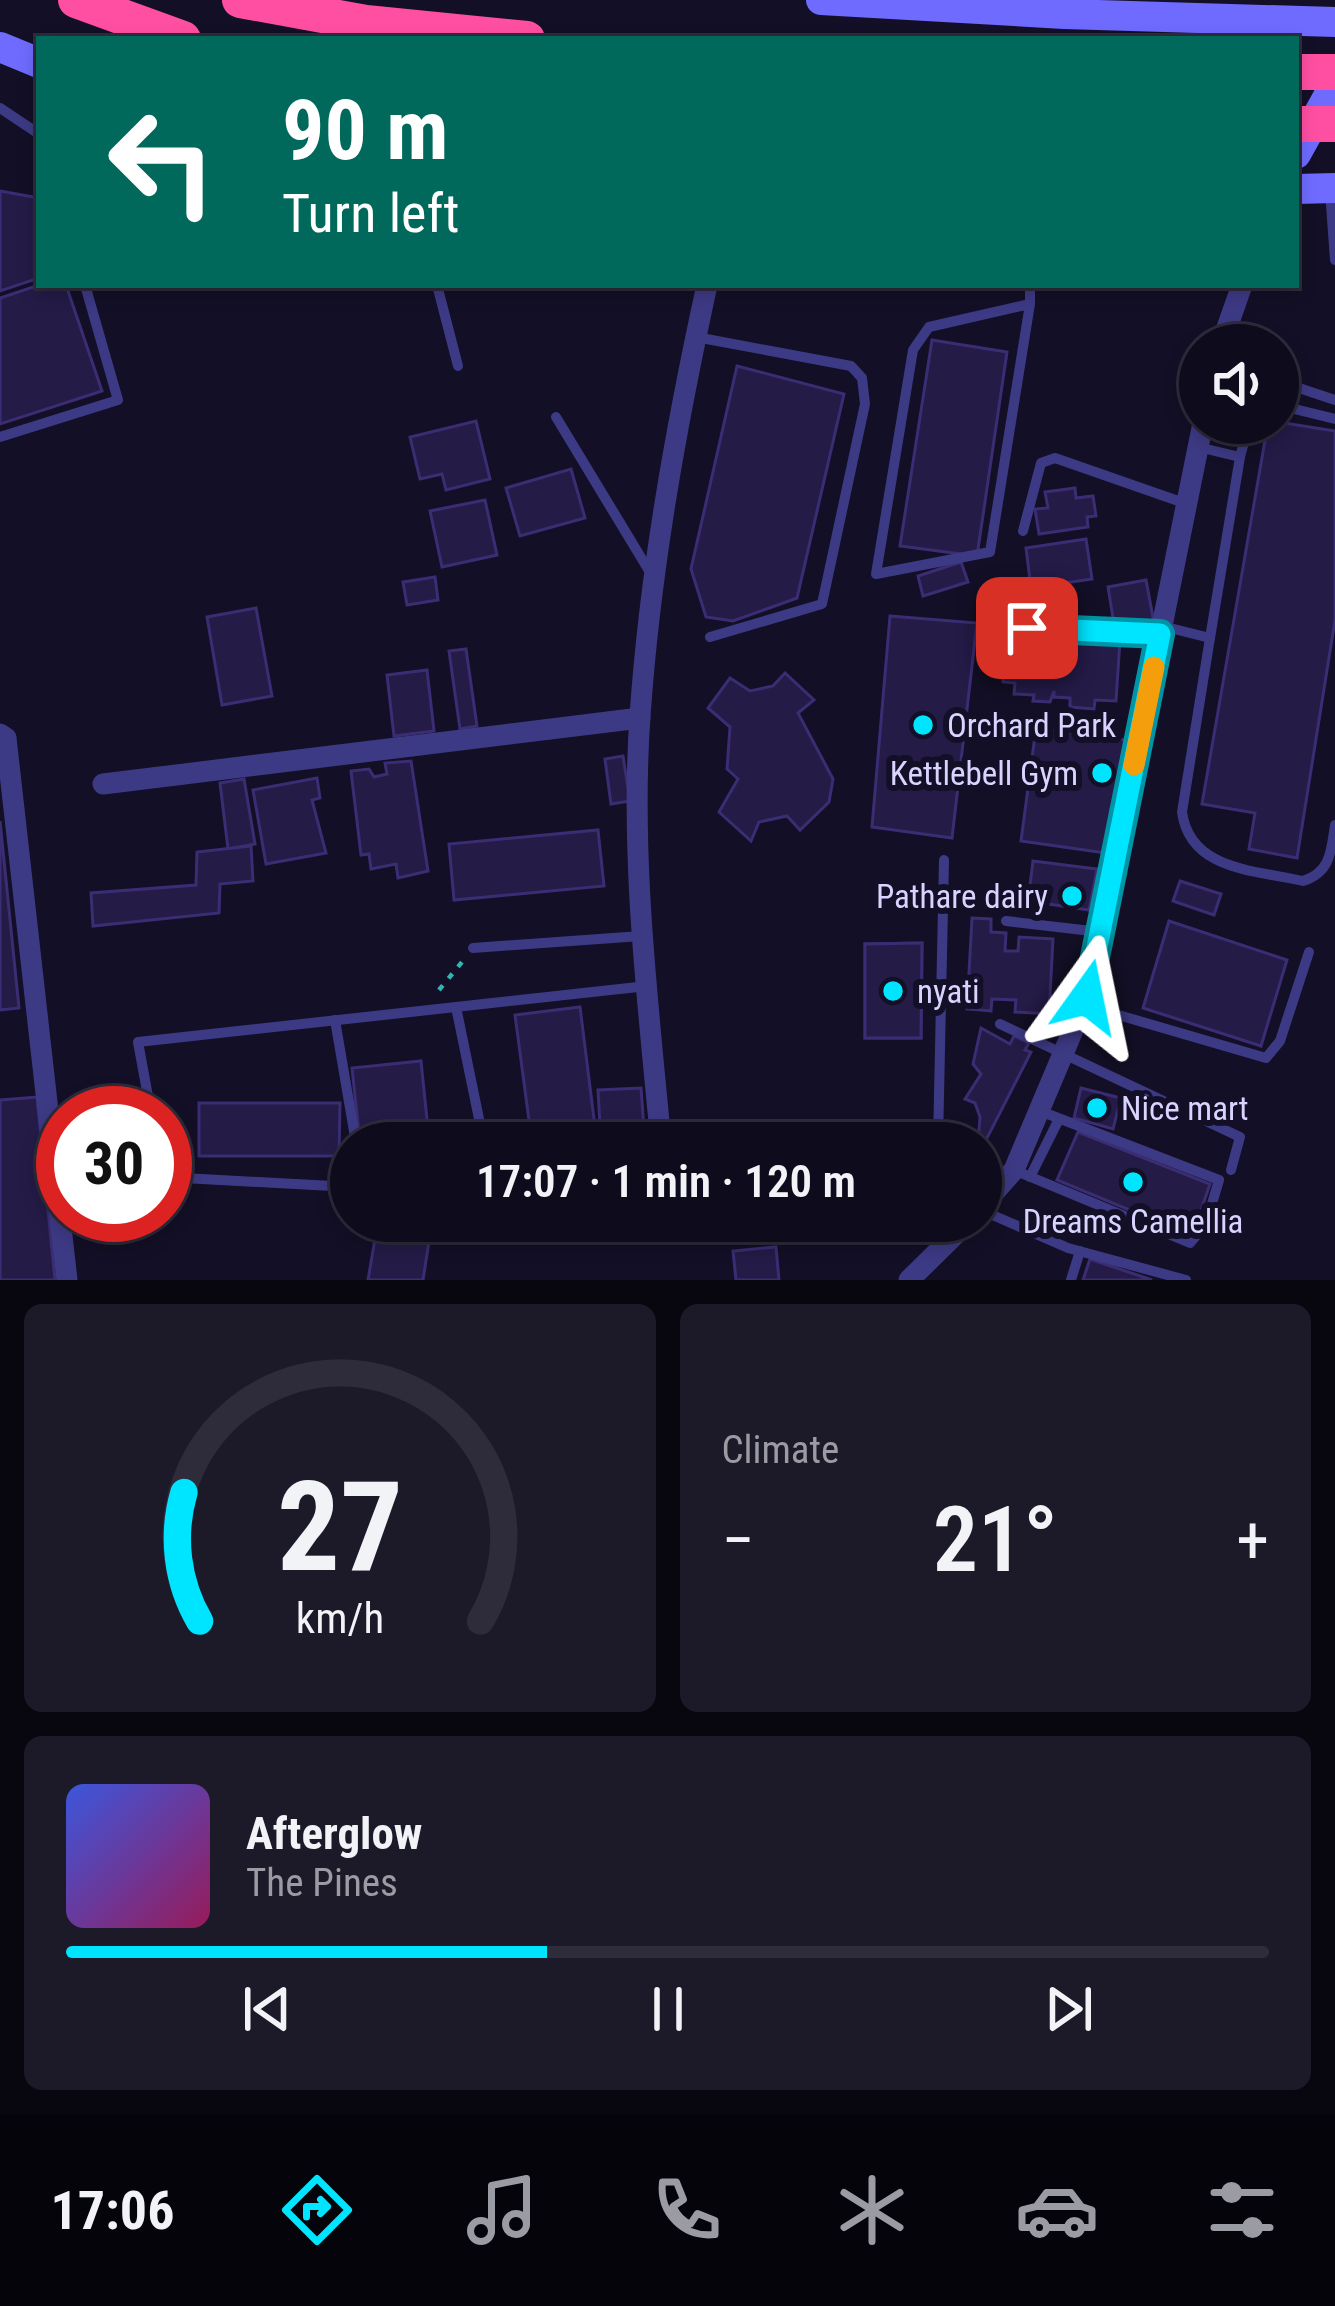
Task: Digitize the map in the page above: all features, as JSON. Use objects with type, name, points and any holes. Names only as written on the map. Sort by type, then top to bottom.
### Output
[{"type":"highway","points":[[76,0],[175,36]]},
{"type":"highway","points":[[240,0],[366,23],[497,36]]},
{"type":"highway","points":[[1299,72],[1335,72]]},
{"type":"highway","points":[[1299,124],[1335,124]]},
{"type":"street","points":[[821,0],[1335,22]]},
{"type":"street","points":[[0,47],[36,62]]},
{"type":"street","points":[[1299,149],[1335,84]]},
{"type":"street","points":[[1299,189],[1332,188]]},
{"type":"street","points":[[659,1122],[641,935],[640,718],[672,447],[706,288]]},
{"type":"street","points":[[1228,324],[1241,288]]},
{"type":"street","points":[[1002,1191],[1022,1173],[1049,1115],[1063,1054],[1084,1005],[1199,444]]},
{"type":"street","points":[[103,784],[640,718]]},
{"type":"street","points":[[0,734],[6,738],[68,1280]]},
{"type":"street","points":[[909,1280],[949,1242]]},
{"type":"lane","points":[[0,108],[36,132]]},
{"type":"lane","points":[[1332,188],[1335,260]]},
{"type":"lane","points":[[0,437],[118,400],[86,288]]},
{"type":"lane","points":[[438,288],[458,366]]},
{"type":"lane","points":[[1030,288],[1030,304],[990,552],[876,574],[913,350],[920,333],[929,326],[1030,304]]},
{"type":"lane","points":[[696,337],[851,366],[862,378],[865,404],[822,604],[710,638]]},
{"type":"lane","points":[[1299,388],[1335,400]]},
{"type":"lane","points":[[1299,410],[1335,419]]},
{"type":"lane","points":[[556,417],[656,582]]},
{"type":"lane","points":[[1243,444],[1182,812],[1185,831],[1195,848],[1217,862],[1304,881],[1317,877],[1329,863],[1335,825]]},
{"type":"lane","points":[[1198,447],[1240,457]]},
{"type":"lane","points":[[1024,531],[1036,472],[1041,463],[1054,458],[1187,504]]},
{"type":"lane","points":[[1027,628],[1161,630],[1210,638]]},
{"type":"lane","points":[[938,1122],[944,860]]},
{"type":"lane","points":[[1006,921],[1100,932]]},
{"type":"lane","points":[[473,948],[641,935]]},
{"type":"lane","points":[[1084,1005],[1266,1058],[1280,1040],[1309,952]]},
{"type":"lane","points":[[146,1086],[138,1042],[646,986]]},
{"type":"lane","points":[[456,1007],[480,1122]]},
{"type":"lane","points":[[335,1020],[352,1122]]},
{"type":"lane","points":[[1000,1024],[1240,1137],[1231,1170]]},
{"type":"lane","points":[[1022,1173],[1190,1243],[1206,1224],[1219,1180],[1049,1115]]},
{"type":"lane","points":[[192,1178],[330,1186]]},
{"type":"lane","points":[[1002,1218],[1080,1251],[1186,1280]]},
{"type":"lane","points":[[935,1242],[935,1256]]},
{"type":"lane","points":[[1071,1280],[1080,1251]]},
{"type":"building","points":[[0,191],[36,197],[36,279],[0,291]]},
{"type":"building","points":[[36,286],[67,288],[102,391],[0,424],[0,298]]},
{"type":"building","points":[[932,340],[1007,352],[977,556],[900,546]]},
{"type":"building","points":[[737,366],[844,394],[797,598],[733,621],[706,617],[691,569]]},
{"type":"building","points":[[476,421],[490,479],[446,490],[442,474],[420,479],[410,437]]},
{"type":"building","points":[[1299,425],[1335,431],[1335,620],[1297,858],[1249,849],[1255,813],[1202,804],[1264,444],[1299,444]]},
{"type":"building","points":[[571,469],[585,518],[520,536],[506,488]]},
{"type":"building","points":[[1075,488],[1076,498],[1093,496],[1096,516],[1087,517],[1088,527],[1039,534],[1035,509],[1048,508],[1045,492]]},
{"type":"building","points":[[485,500],[497,555],[442,567],[430,511]]},
{"type":"building","points":[[1086,539],[1092,579],[1031,588],[1026,548]]},
{"type":"building","points":[[961,562],[968,582],[923,596],[918,576]]},
{"type":"building","points":[[435,577],[438,600],[407,605],[403,582]]},
{"type":"building","points":[[1146,580],[1154,623],[1115,630],[1108,587]]},
{"type":"building","points":[[256,608],[272,696],[222,705],[207,617]]},
{"type":"building","name":"Orchard Park","points":[[890,616],[977,623],[952,838],[872,827]]},
{"type":"building","points":[[1055,636],[1120,640],[1116,701],[1095,700],[1094,709],[1070,707],[1070,698],[1054,697],[1054,691],[1050,702],[1014,694],[1015,683],[1003,682],[1005,647],[1019,648],[1020,637],[1055,644]]},
{"type":"building","points":[[466,649],[477,726],[460,729],[449,651]]},
{"type":"building","points":[[427,670],[434,731],[394,736],[387,675]]},
{"type":"building","points":[[785,673],[814,700],[798,713],[833,779],[829,802],[800,830],[787,816],[759,822],[751,841],[719,812],[738,779],[727,769],[730,727],[708,708],[730,678],[750,691],[773,686]]},
{"type":"building","points":[[1036,728],[1126,740],[1106,853],[1021,841]]},
{"type":"building","points":[[623,756],[630,801],[611,804],[605,759]]},
{"type":"building","points":[[411,761],[428,871],[398,878],[396,864],[371,869],[369,854],[361,855],[351,771],[369,769],[374,777],[387,774],[385,763]]},
{"type":"building","points":[[317,778],[320,798],[312,800],[326,853],[266,864],[253,790]]},
{"type":"building","points":[[244,779],[255,844],[228,849],[220,783]]},
{"type":"building","points":[[0,821],[19,1008],[0,1010]]},
{"type":"building","points":[[598,830],[604,886],[454,900],[449,844]]},
{"type":"building","points":[[251,846],[253,881],[220,884],[219,913],[93,926],[91,893],[196,885],[197,852]]},
{"type":"building","points":[[1033,861],[1097,869],[1089,910],[1028,901]]},
{"type":"building","points":[[1180,881],[1221,894],[1214,915],[1173,901]]},
{"type":"building","points":[[972,918],[991,919],[991,932],[1006,933],[1005,951],[1018,951],[1019,937],[1053,939],[1049,1014],[1015,1012],[1016,1000],[992,999],[991,1011],[967,1009]]},
{"type":"building","points":[[1169,921],[1287,960],[1261,1046],[1143,1008]]},
{"type":"building","name":"nyati","points":[[922,943],[921,1038],[865,1038],[865,944]]},
{"type":"building","name":"nyati","points":[[922,943],[921,1038],[865,1038],[865,944]]},
{"type":"building","points":[[580,1007],[594,1122],[529,1122],[515,1015]]},
{"type":"building","points":[[981,1028],[1010,1044],[1014,1036],[1029,1043],[1025,1050],[1031,1052],[995,1122],[980,1122],[975,1103],[965,1099],[981,1074],[973,1064]]},
{"type":"building","points":[[421,1061],[427,1122],[358,1122],[352,1068]]},
{"type":"building","points":[[641,1088],[643,1122],[600,1122],[598,1090]]},
{"type":"building","name":"Nice mart","points":[[1081,1088],[1121,1098],[1113,1129],[1074,1118]]},
{"type":"building","points":[[36,1097],[36,1242],[51,1242],[55,1280],[0,1280],[0,1100]]},
{"type":"building","points":[[199,1103],[340,1103],[340,1122],[330,1122],[330,1156],[199,1156]]},
{"type":"building","name":"Dreams Camellia","points":[[1078,1132],[1210,1184],[1192,1236],[1057,1180]]},
{"type":"building","points":[[374,1242],[429,1242],[423,1280],[368,1280]]},
{"type":"building","points":[[776,1247],[779,1280],[736,1280],[733,1251]]},
{"type":"building","points":[[1090,1259],[1152,1280],[1083,1280]]},
{"type":"slow traffic","points":[[1134,765],[1154,667]]},
{"type":"place","name":"Orchard Park","points":[[923,725]]},
{"type":"place","name":"Kettlebell Gym","points":[[1102,773]]},
{"type":"place","name":"Pathare dairy","points":[[1072,896]]},
{"type":"place","name":"nyati","points":[[893,991]]},
{"type":"place","name":"Nice mart","points":[[1097,1108]]},
{"type":"place","name":"Dreams Camellia","points":[[1133,1182]]},
{"type":"route","points":[[1027,628],[1160,634],[1087,997]]}]
